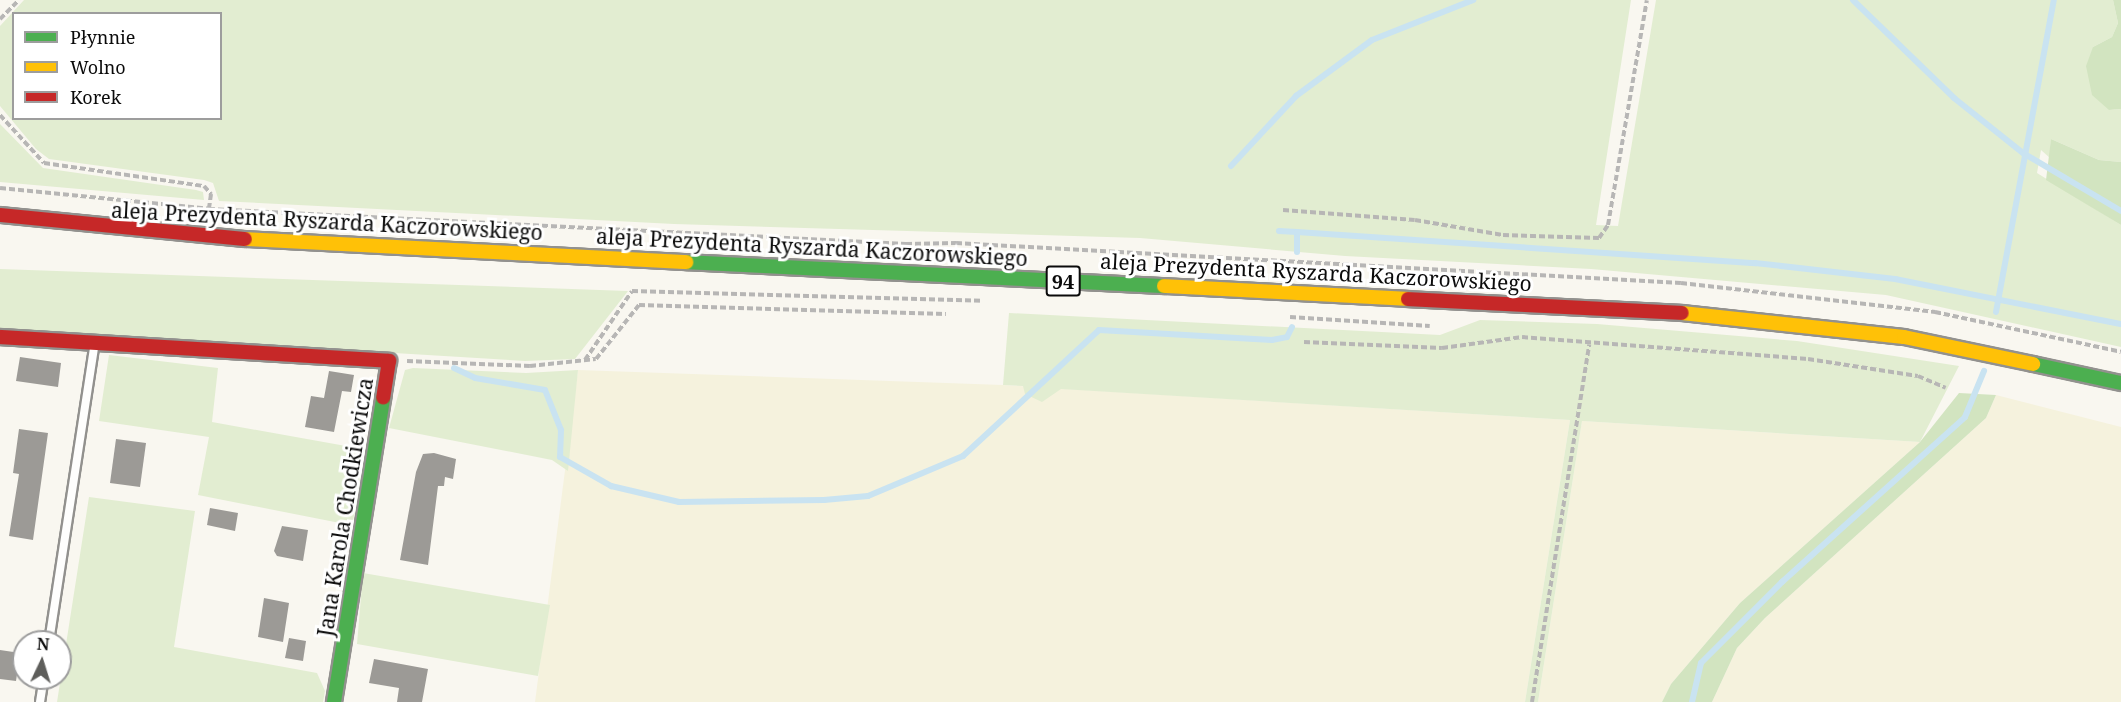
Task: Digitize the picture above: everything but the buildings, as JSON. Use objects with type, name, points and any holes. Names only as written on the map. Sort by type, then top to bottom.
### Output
[{"type":"main road","name":"aleja Prezydenta Ryszarda Kaczorowskiego","points":[[0,215],[196,237],[1695,314],[1904,337],[2121,383]]},
{"type":"main road","name":"Jana Karola Chodkiewicza","points":[[0,337],[388,361],[334,702]]},
{"type":"lane","points":[[51,630],[95,343]]},
{"type":"path","points":[[0,20],[19,0]]},
{"type":"path","points":[[1283,210],[1415,220],[1503,235],[1599,238],[1608,225],[1647,0]]},
{"type":"path","points":[[0,115],[44,163],[204,186],[211,194],[209,209]]},
{"type":"path","points":[[0,188],[209,209],[906,244],[956,243],[1681,284],[1808,294],[1935,312],[2121,352]]},
{"type":"path","points":[[585,360],[632,291],[987,301]]},
{"type":"path","points":[[388,361],[530,366],[596,359],[639,305],[946,314]]},
{"type":"path","points":[[1304,342],[1442,348],[1522,337],[1589,345],[1808,359],[1918,376],[1946,388]]},
{"type":"path","points":[[1532,702],[1589,345]]},
{"type":"shaded area","points":[[578,370],[1003,385],[1570,420],[1525,702],[535,702]]},
{"type":"shaded area","points":[[1996,395],[2121,427],[2121,702],[1712,702],[1737,648],[1765,618],[1986,418]]},
{"type":"shaded area","points":[[1582,421],[1920,442],[1740,603],[1671,684],[1662,702],[1538,702]]},
{"type":"green space","points":[[24,0],[1631,0],[1596,225],[1618,226],[1656,0],[2113,0],[2118,23],[2112,37],[2093,47],[2109,110],[2121,109],[2121,162],[2099,160],[2051,139],[2050,158],[2041,150],[2037,173],[2121,225],[2121,347],[1886,295],[1591,269],[1345,256],[1140,238],[674,224],[219,201],[213,183],[204,180],[49,159],[36,149],[0,106],[0,26],[12,13],[12,120],[222,120],[222,12],[13,12]]},
{"type":"green space","points":[[2113,0],[2121,0],[2121,109],[2109,110],[2092,95],[2086,66],[2093,47],[2112,37],[2118,23]]},
{"type":"green space","points":[[0,124],[43,168],[196,190],[203,192],[204,200],[0,182]]},
{"type":"green space","points":[[2051,139],[2099,160],[2121,162],[2121,225],[2046,180]]},
{"type":"green space","points":[[0,269],[628,291],[575,359],[525,361],[0,329]]},
{"type":"green space","points":[[1009,313],[1440,335],[1480,320],[1597,324],[1797,341],[1959,366],[1920,442],[1582,421],[1538,702],[1525,702],[1570,420],[1061,389],[1042,402],[1025,394],[1023,386],[1003,385]]},
{"type":"green space","points":[[109,355],[218,368],[212,422],[357,448],[360,490],[353,520],[345,524],[198,495],[209,437],[99,421]]},
{"type":"green space","points":[[413,368],[526,373],[578,370],[568,471],[552,460],[389,428],[405,370]]},
{"type":"green space","points":[[1959,393],[1996,395],[1986,418],[1765,618],[1737,648],[1712,702],[1662,702],[1671,684],[1740,603],[1920,442]]},
{"type":"green space","points":[[89,497],[195,511],[174,647],[317,673],[325,691],[323,702],[57,702],[59,690],[72,690],[72,630],[68,630]]},
{"type":"green space","points":[[363,573],[550,605],[538,676],[357,644]]},
{"type":"waterway","points":[[1231,166],[1296,96],[1372,40],[1473,0]]},
{"type":"waterway","points":[[1853,0],[1954,98],[2023,153],[2121,211]]},
{"type":"waterway","points":[[1996,312],[2054,0]]},
{"type":"waterway","points":[[1279,231],[1297,232],[1297,252]]},
{"type":"waterway","points":[[1297,232],[1755,263],[1895,279],[2121,324]]},
{"type":"waterway","points":[[454,368],[475,378],[545,390],[561,430],[560,457],[611,486],[679,502],[824,500],[868,496],[963,456],[1099,330],[1272,340],[1287,337],[1292,327]]},
{"type":"waterway","points":[[1692,702],[1701,663],[1782,582],[1965,417],[1984,371]]},
{"type":"traffic: fast","points":[[686,262],[1164,286]]},
{"type":"traffic: fast","points":[[2033,364],[2121,383]]},
{"type":"traffic: fast","points":[[334,702],[383,398]]},
{"type":"traffic: slow","points":[[245,239],[686,262]]},
{"type":"traffic: slow","points":[[1164,286],[1408,299]]},
{"type":"traffic: slow","points":[[1682,313],[1904,337],[2033,364]]},
{"type":"traffic: jam","points":[[0,215],[245,239]]},
{"type":"traffic: jam","points":[[1408,299],[1682,313]]},
{"type":"traffic: jam","points":[[0,337],[389,361],[383,398]]}]
